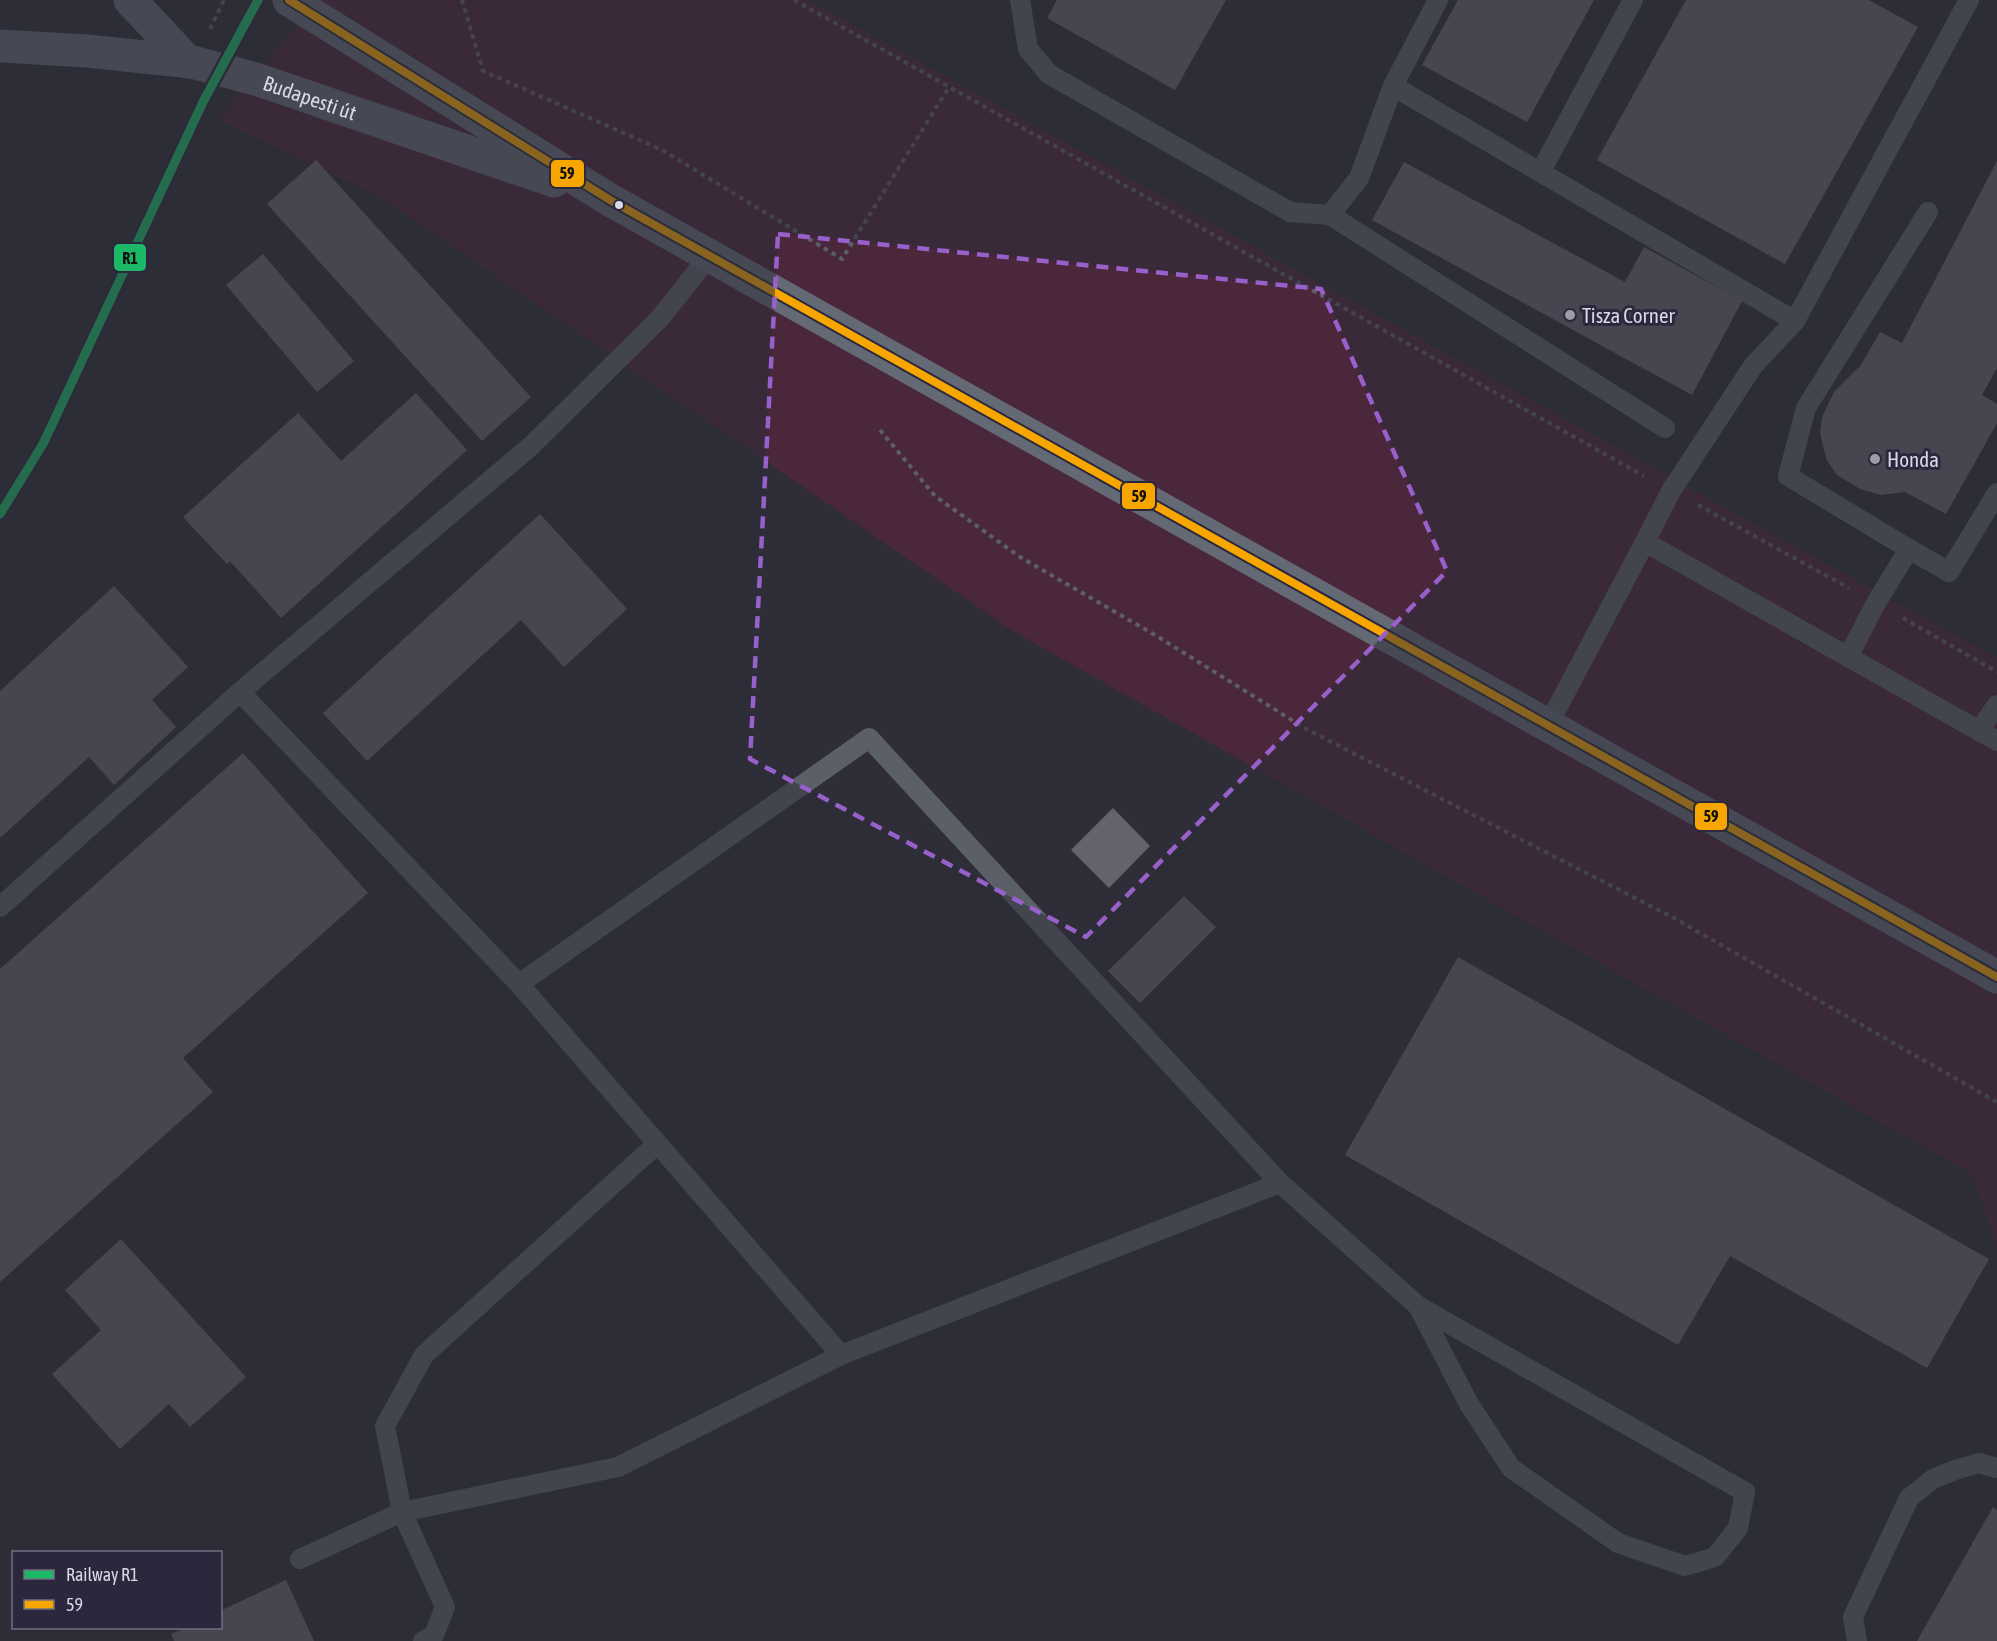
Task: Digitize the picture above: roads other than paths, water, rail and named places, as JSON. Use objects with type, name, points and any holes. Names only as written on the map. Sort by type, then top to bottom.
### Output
[{"type":"main road","points":[[130,0],[188,62]]},
{"type":"main road","name":"Budapesti út","points":[[296,3],[610,200],[1547,727],[1997,977]]},
{"type":"main road","name":"Budapesti út","points":[[0,46],[87,51],[188,62],[259,80],[610,200]]},
{"type":"lane","points":[[1020,0],[1028,49],[1049,74],[1290,212],[1330,214],[1665,428]]},
{"type":"lane","points":[[1330,214],[1359,178],[1393,86],[1438,0]]},
{"type":"lane","points":[[1540,171],[1634,0]]},
{"type":"lane","points":[[1547,727],[1671,491],[1753,366],[1795,321],[1969,0]]},
{"type":"lane","points":[[1393,86],[1795,321]]},
{"type":"lane","points":[[1928,212],[1806,408],[1788,476],[1949,572],[1997,493]]},
{"type":"lane","points":[[0,907],[240,692],[539,437],[660,318],[710,255]]},
{"type":"lane","points":[[1645,542],[1997,741]]},
{"type":"lane","points":[[1848,657],[1876,603],[1909,549]]},
{"type":"lane","points":[[240,692],[519,984],[841,1355]]},
{"type":"lane","points":[[1979,731],[1997,705]]},
{"type":"lane","points":[[519,984],[869,738],[1280,1183],[1418,1306],[1745,1492],[1738,1528],[1715,1557],[1684,1566],[1618,1543],[1511,1468],[1469,1404],[1418,1306]]},
{"type":"lane","points":[[423,1641],[434,1635],[445,1607],[402,1512],[385,1426],[424,1356],[657,1144]]},
{"type":"lane","points":[[300,1559],[402,1512],[618,1467],[841,1355],[1280,1183]]},
{"type":"lane","points":[[1857,1641],[1853,1617],[1909,1498],[1933,1479],[1955,1470],[1979,1463],[1997,1468]]},
{"type":"rail line","name":"R1","points":[[0,514],[43,444],[204,100],[258,0]]},
{"type":"place","name":"Tisza Corner","points":[[1570,315]]},
{"type":"place","name":"Honda","points":[[1875,459]]}]
